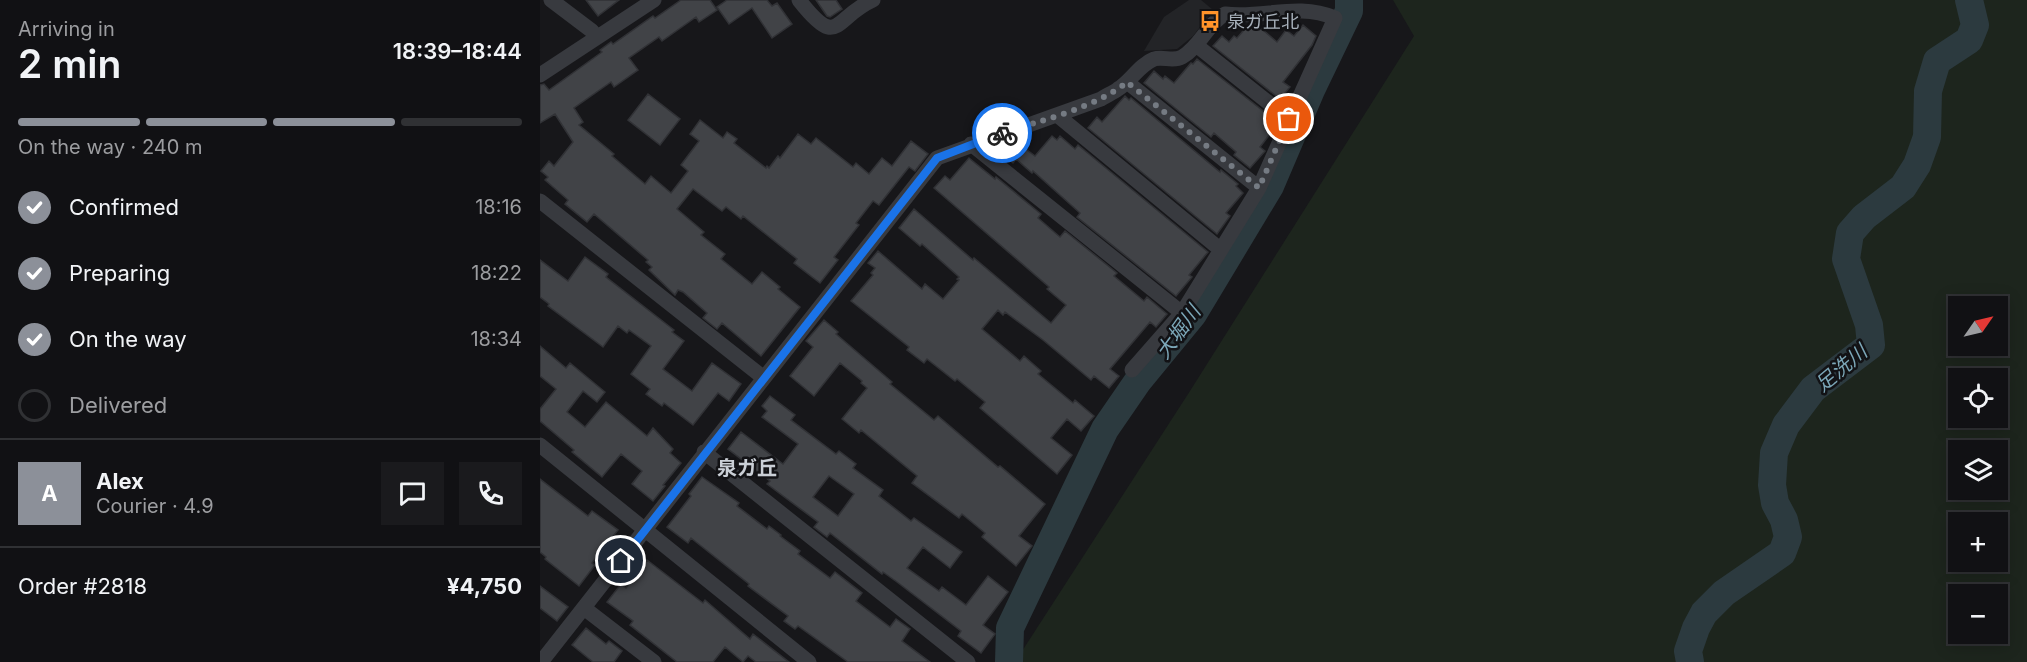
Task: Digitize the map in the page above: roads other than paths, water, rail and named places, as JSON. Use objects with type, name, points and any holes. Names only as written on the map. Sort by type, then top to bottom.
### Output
[{"type":"street","points":[[551,0],[594,34]]},
{"type":"street","points":[[568,0],[594,34]]},
{"type":"street","points":[[540,75],[594,34],[654,0]]},
{"type":"street","points":[[799,0],[817,21],[823,26],[832,28],[839,26],[866,3],[873,0]]},
{"type":"street","points":[[541,662],[937,158],[1101,99],[1118,89],[1156,58],[1176,60],[1182,58],[1216,20],[1225,14],[1301,10],[1335,18],[1259,188],[1182,313],[1132,370]]},
{"type":"street","points":[[1196,45],[1289,119]]},
{"type":"street","points":[[1127,82],[1259,188]]},
{"type":"street","points":[[1057,115],[1221,250]]},
{"type":"street","points":[[971,144],[1182,313]]},
{"type":"street","points":[[540,201],[764,378]]},
{"type":"street","points":[[540,445],[809,662]]},
{"type":"street","points":[[704,452],[968,662]]},
{"type":"street","points":[[584,608],[654,662]]},
{"type":"waterway","name":"大堀川","points":[[1009,662],[1010,628],[1105,429],[1138,381],[1193,314],[1270,186],[1311,90],[1349,11],[1349,0]]},
{"type":"waterway","name":"足洗川","points":[[1690,662],[1688,651],[1704,613],[1724,593],[1782,553],[1788,537],[1784,520],[1775,503],[1772,485],[1774,453],[1786,425],[1813,389],[1871,345],[1869,325],[1846,259],[1850,233],[1864,217],[1903,187],[1917,165],[1927,137],[1928,91],[1937,61],[1969,40],[1975,25],[1969,0]]},
{"type":"place","name":"泉ガ丘北","points":[[1210,21]]},
{"type":"district","name":"泉ガ丘","points":[[747,468]]}]
